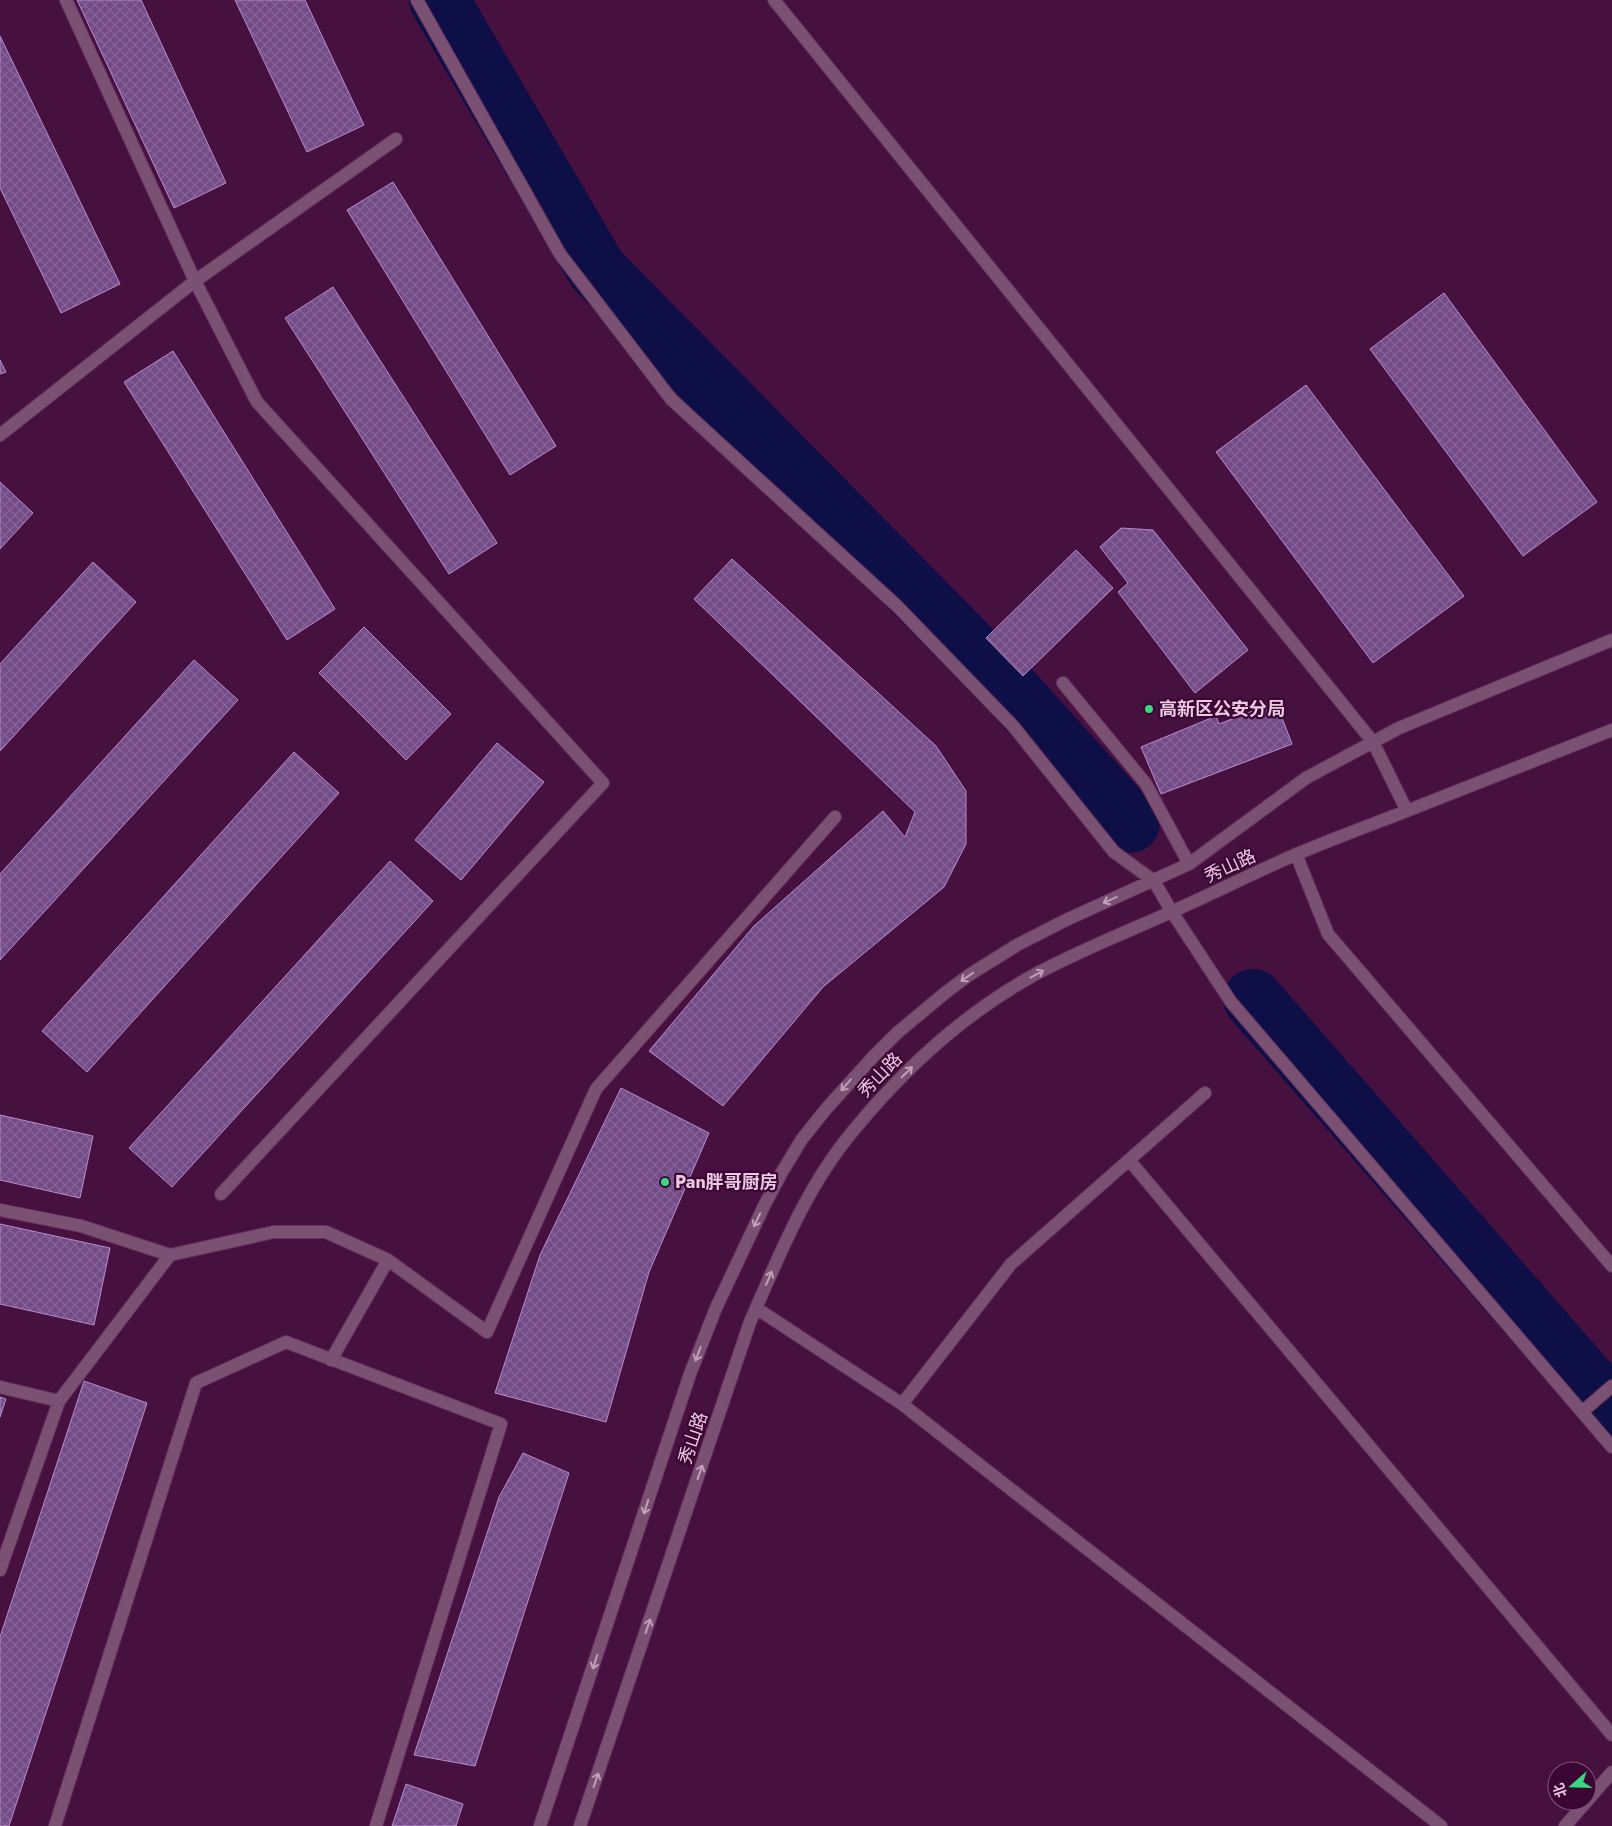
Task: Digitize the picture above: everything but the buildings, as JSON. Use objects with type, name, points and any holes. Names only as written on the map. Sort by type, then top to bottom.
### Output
[{"type":"street","points":[[66,0],[196,281],[257,402],[602,783],[221,1194]]},
{"type":"street","points":[[417,0],[560,254],[671,399],[897,606],[1013,726],[1114,852],[1154,881],[1231,1002],[1586,1409],[1612,1447]]},
{"type":"street","points":[[774,0],[1373,742],[1407,811]]},
{"type":"street","points":[[0,435],[196,281],[396,139]]},
{"type":"street","name":"秀山路","points":[[540,1826],[690,1374],[716,1308],[782,1172],[802,1139],[844,1088],[873,1056],[921,1012],[969,975],[1017,945],[1066,920],[1189,864],[1306,778],[1408,724],[1612,640]]},
{"type":"street","points":[[1063,683],[1146,784],[1189,864]]},
{"type":"street","name":"秀山路","points":[[580,1826],[756,1308],[795,1222],[831,1159],[864,1118],[915,1065],[966,1020],[1011,988],[1081,951],[1172,912],[1296,854],[1612,730]]},
{"type":"street","points":[[0,1210],[81,1226],[170,1255],[274,1232],[326,1232],[388,1260],[486,1332],[596,1089],[835,817]]},
{"type":"street","points":[[1296,854],[1328,934],[1612,1266]]},
{"type":"street","points":[[902,1404],[1011,1264],[1205,1093]]},
{"type":"street","points":[[1129,1160],[1612,1736]]},
{"type":"street","points":[[0,1570],[59,1401],[170,1255]]},
{"type":"street","points":[[331,1360],[388,1260]]},
{"type":"street","points":[[756,1308],[902,1404],[1441,1826]]},
{"type":"street","points":[[55,1826],[196,1383],[286,1342],[501,1424],[376,1826]]},
{"type":"street","points":[[0,1387],[59,1401]]},
{"type":"street","points":[[1586,1409],[1610,1388]]},
{"type":"street","points":[[1597,1789],[1612,1772]]},
{"type":"street","points":[[1565,1826],[1578,1811]]},
{"type":"waterway","points":[[439,0],[597,270],[1007,686],[1130,823]]},
{"type":"waterway","points":[[1253,999],[1612,1410]]},
{"type":"place","name":"高新区公安分局","points":[[1149,709]]},
{"type":"place","name":"Pan胖哥厨房","points":[[665,1182]]}]
